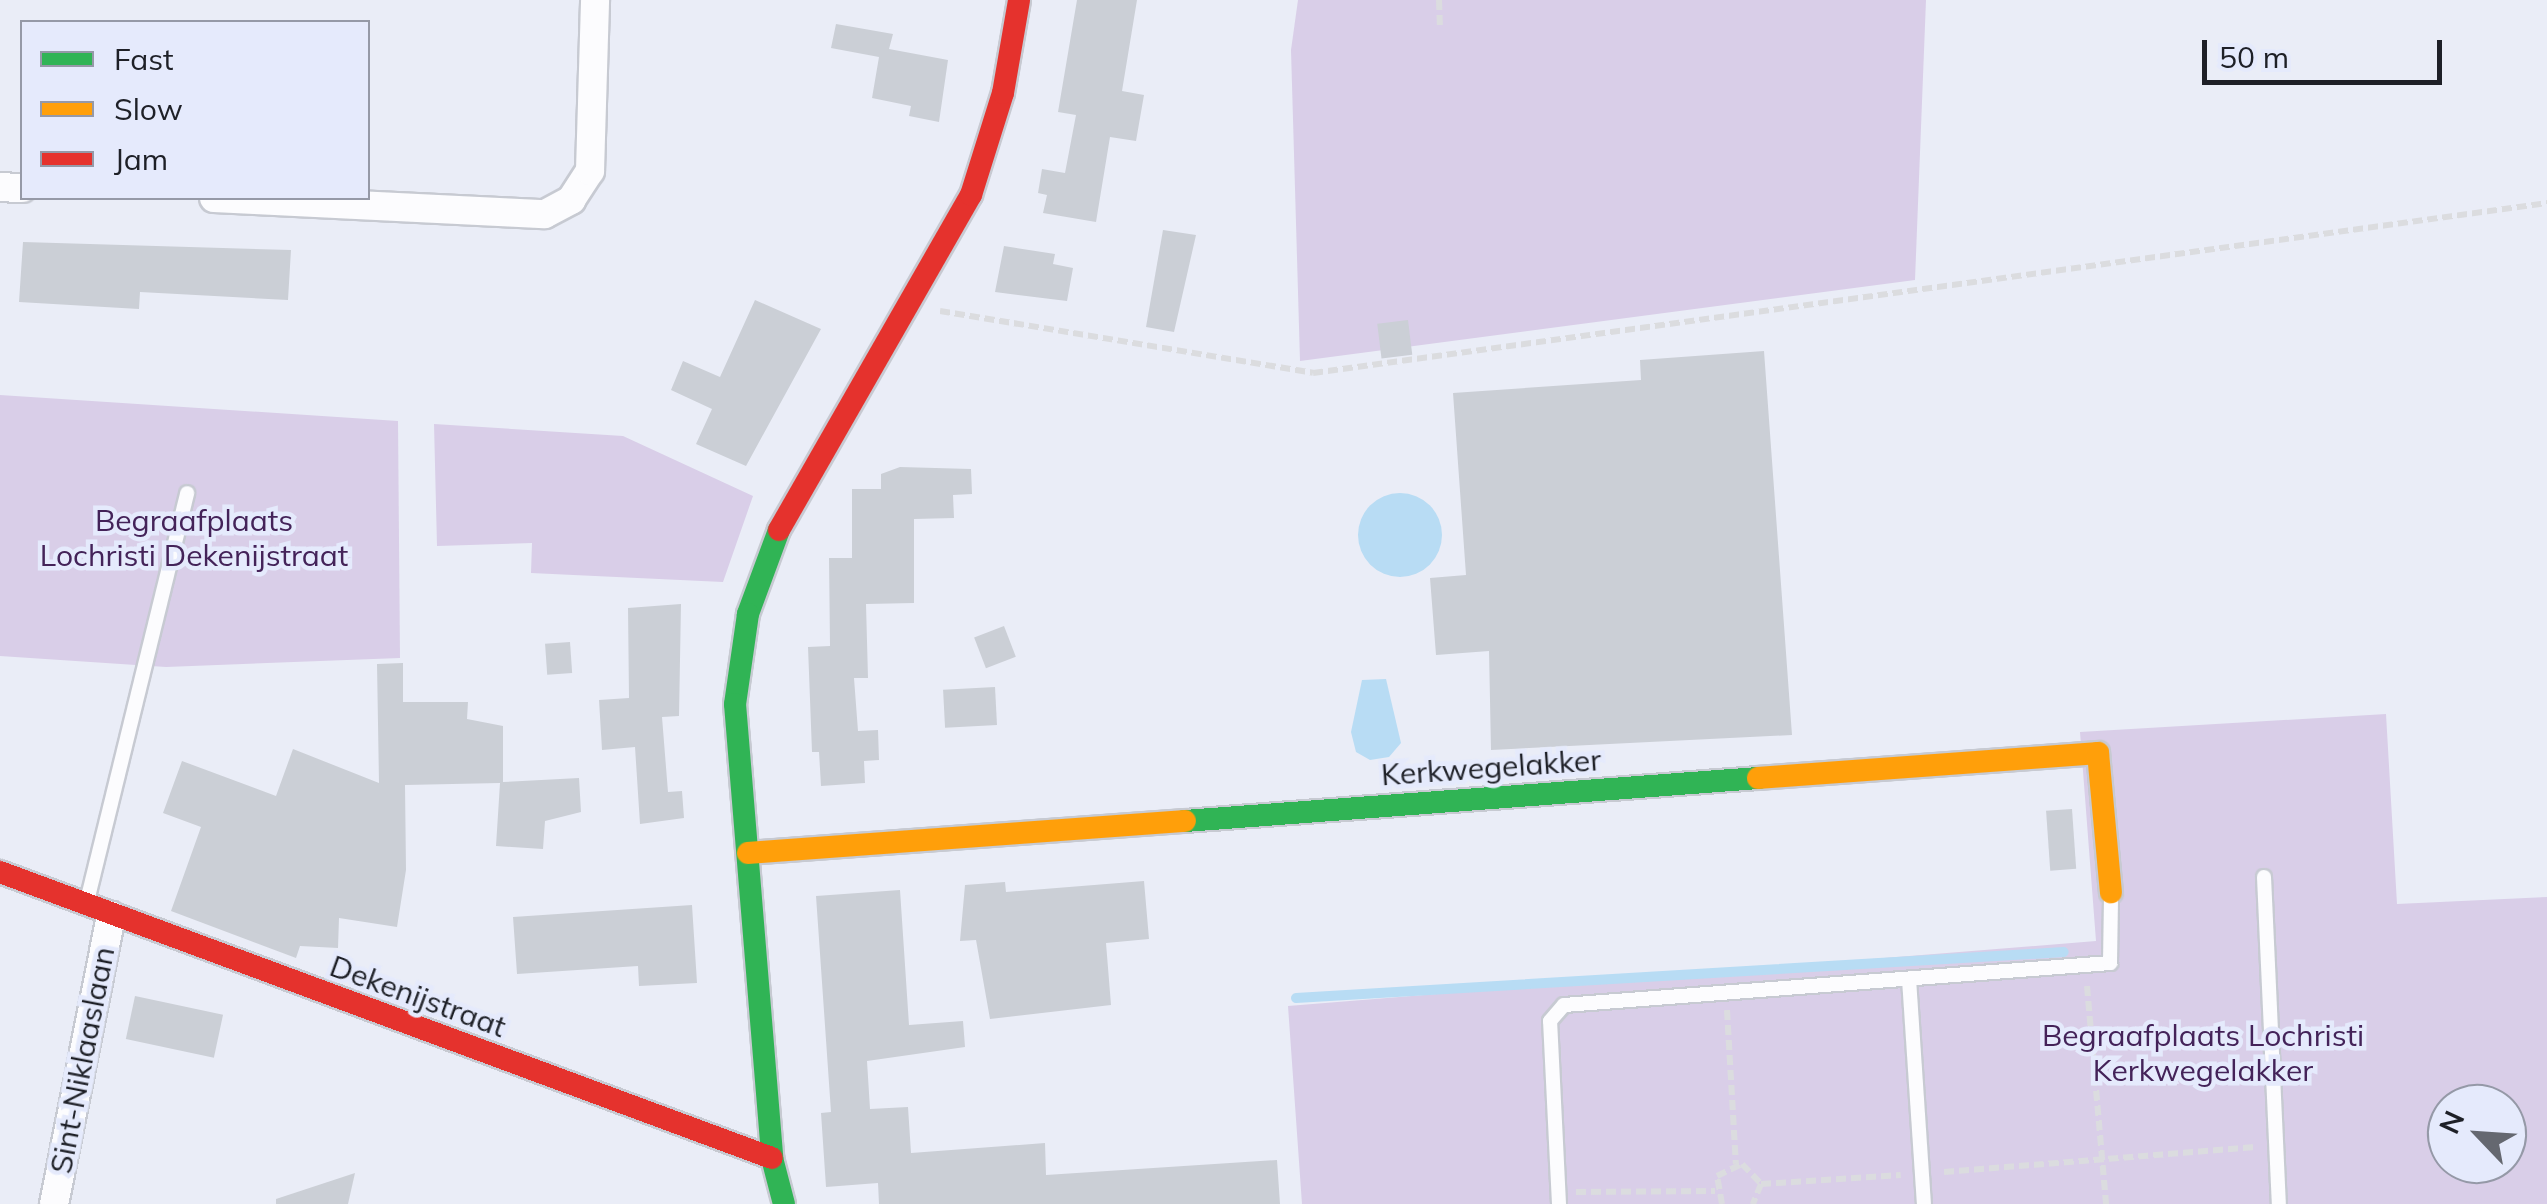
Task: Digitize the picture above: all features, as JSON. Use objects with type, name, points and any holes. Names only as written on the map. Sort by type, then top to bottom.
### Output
[{"type":"street","points":[[255,200],[544,214],[572,200],[590,171],[595,0]]},
{"type":"street","points":[[784,1204],[772,1158],[736,704],[748,614],[786,507],[971,195],[1003,93],[1020,0]]},
{"type":"street","name":"Kerkwegelakker","points":[[748,852],[2098,753],[2112,892]]},
{"type":"street","name":"Dekenijstraat","points":[[0,872],[99,912],[772,1158]]},
{"type":"street","name":"Sint-Niklaaslaan","points":[[54,1204],[99,912]]},
{"type":"lane","points":[[99,912],[187,493]]},
{"type":"lane","points":[[2264,877],[2279,1204]]},
{"type":"lane","points":[[1558,1198],[1550,1021],[1564,1005],[1726,986],[1908,979],[2110,963],[2112,892]]},
{"type":"lane","points":[[1908,979],[1924,1204]]},
{"type":"path","points":[[1439,0],[1440,26]]},
{"type":"path","points":[[907,305],[1313,373],[2547,204]]},
{"type":"path","points":[[2086,965],[2106,1204]]},
{"type":"path","points":[[1726,986],[1736,1164]]},
{"type":"path","points":[[1762,1184],[2276,1145]]},
{"type":"path","points":[[1736,1164],[1755,1171],[1762,1184]]},
{"type":"path","points":[[1722,1204],[1715,1191],[1717,1176],[1736,1164]]},
{"type":"path","points":[[1753,1204],[1762,1184]]},
{"type":"path","points":[[1558,1198],[1715,1191]]},
{"type":"green space","points":[[1298,0],[1926,0],[1915,280],[1300,361],[1291,50]]},
{"type":"green space","name":"Begraafplaats Lochristi Dekenijstraat","points":[[0,395],[398,421],[400,658],[166,667],[0,656]]},
{"type":"green space","points":[[434,424],[623,436],[753,496],[723,582],[531,573],[532,543],[437,546]]},
{"type":"green space","name":"Begraafplaats Lochristi Kerkwegelakker","points":[[2386,714],[2397,904],[2547,897],[2547,1204],[1302,1204],[1288,1006],[2096,941],[2080,732]]},
{"type":"water","points":[[1400,493],[1416,496],[1430,505],[1439,519],[1439,551],[1430,565],[1416,574],[1400,577],[1384,574],[1370,565],[1361,551],[1358,535],[1361,519],[1370,505],[1384,496]]},
{"type":"water","points":[[1386,679],[1401,743],[1389,757],[1370,760],[1356,752],[1351,732],[1362,680]]},
{"type":"building","points":[[1077,0],[1137,0],[1122,91],[1144,95],[1136,141],[1110,137],[1096,222],[1043,213],[1047,195],[1038,193],[1042,169],[1065,173],[1076,115],[1058,112]]},
{"type":"building","points":[[836,24],[893,34],[889,49],[948,60],[939,122],[909,116],[911,106],[872,98],[879,57],[831,48]]},
{"type":"building","points":[[1163,230],[1196,235],[1174,332],[1146,327]]},
{"type":"building","points":[[23,242],[291,250],[288,300],[140,292],[139,309],[19,302]]},
{"type":"building","points":[[1004,246],[1055,254],[1053,264],[1073,268],[1067,301],[995,292]]},
{"type":"building","points":[[755,300],[821,329],[746,466],[696,444],[712,409],[671,390],[683,361],[720,377]]},
{"type":"building","points":[[1408,320],[1412,355],[1381,359],[1377,324]]},
{"type":"building","points":[[1764,351],[1792,735],[1491,750],[1489,651],[1436,655],[1430,578],[1466,575],[1453,393],[1641,380],[1640,360]]},
{"type":"building","points":[[900,467],[971,469],[972,494],[953,495],[954,518],[914,519],[914,603],[866,604],[868,678],[854,678],[858,731],[878,730],[879,760],[864,761],[865,783],[821,786],[819,752],[812,752],[808,647],[830,646],[829,558],[852,558],[852,489],[881,489],[881,474]]},
{"type":"building","points":[[681,604],[679,716],[662,717],[668,792],[682,791],[684,818],[640,824],[635,747],[602,750],[599,700],[629,698],[628,608]]},
{"type":"building","points":[[1004,626],[1016,657],[986,668],[974,637]]},
{"type":"building","points":[[570,642],[572,673],[547,675],[545,644]]},
{"type":"building","points":[[403,663],[403,702],[468,702],[467,719],[503,726],[503,782],[579,778],[581,812],[545,821],[543,849],[496,846],[500,783],[405,785],[406,870],[397,927],[339,918],[338,948],[300,946],[296,958],[171,911],[201,827],[163,813],[182,761],[276,796],[293,749],[379,783],[377,664]]},
{"type":"building","points":[[995,687],[997,725],[945,728],[943,690]]},
{"type":"building","points":[[2072,809],[2076,869],[2050,871],[2046,811]]},
{"type":"building","points":[[1144,881],[1149,939],[1106,943],[1111,1005],[990,1019],[976,940],[960,941],[965,885],[1005,882],[1006,892]]},
{"type":"building","points":[[900,890],[909,1025],[963,1021],[965,1047],[867,1061],[870,1109],[908,1107],[911,1153],[1045,1143],[1046,1175],[1277,1160],[1280,1204],[879,1204],[878,1183],[826,1187],[821,1113],[831,1112],[816,896]]},
{"type":"building","points":[[692,905],[697,983],[639,986],[638,966],[517,974],[513,917]]},
{"type":"building","points":[[135,996],[223,1015],[214,1058],[126,1039]]},
{"type":"building","points":[[355,1173],[348,1204],[276,1204],[276,1199]]},
{"type":"waterway","points":[[1296,998],[2064,952]]},
{"type":"traffic: fast","points":[[779,530],[748,614],[735,704],[772,1158],[784,1204]]},
{"type":"traffic: fast","points":[[1185,821],[1758,778]]},
{"type":"traffic: slow","points":[[1758,778],[2098,753],[2111,892]]},
{"type":"traffic: slow","points":[[748,853],[1185,821]]},
{"type":"traffic: jam","points":[[779,530],[971,195],[1003,93],[1019,0]]},
{"type":"traffic: jam","points":[[0,872],[772,1158]]}]
